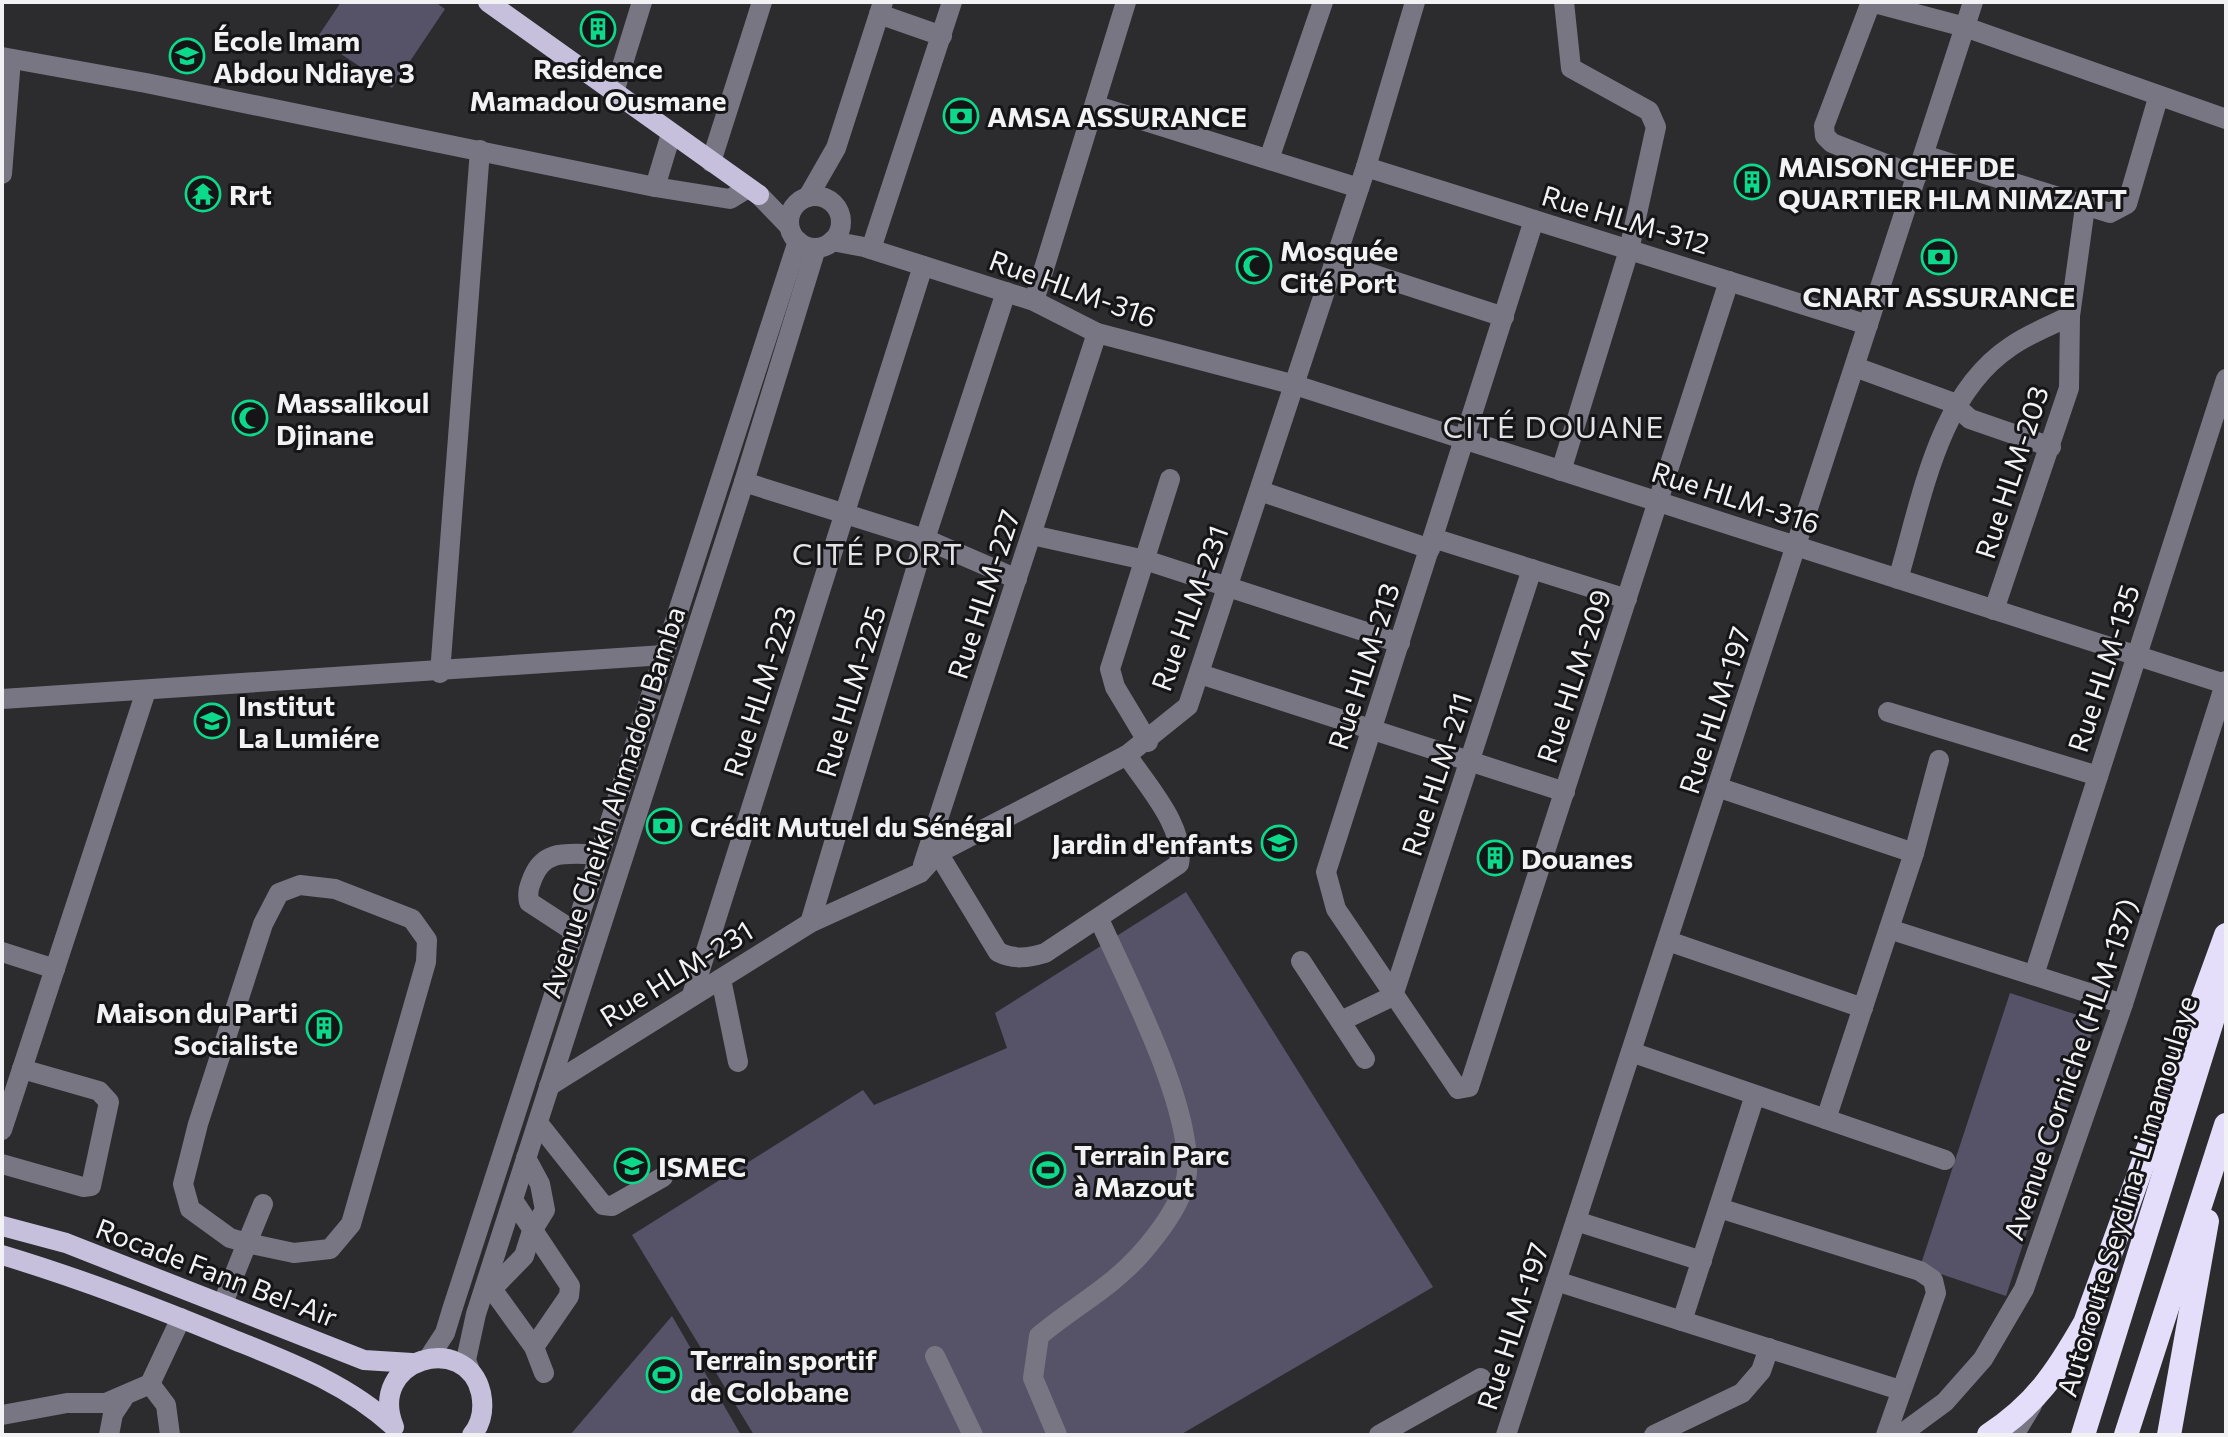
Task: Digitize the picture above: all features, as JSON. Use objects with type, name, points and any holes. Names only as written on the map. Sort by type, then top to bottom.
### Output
[{"type":"highway","points":[[1989,1435],[2034,1401],[2085,1323],[2226,935]]},
{"type":"highway","name":"Autoroute Seydina-Limamoulaye","points":[[2083,1435],[2226,976]]},
{"type":"highway","points":[[2126,1435],[2224,1133]]},
{"type":"highway","points":[[2169,1435],[2224,1133]]},
{"type":"main road","points":[[488,2],[510,9],[614,92],[754,191]]},
{"type":"main road","name":"Rocade Fann Bel-Air","points":[[2,1226],[66,1243],[364,1360],[450,1360],[471,1373]]},
{"type":"main road","name":"Rocade Fann Bel-Air","points":[[2,1255],[117,1291],[339,1385],[363,1399],[397,1430]]},
{"type":"main road","points":[[397,1430],[388,1398],[393,1384],[420,1361]]},
{"type":"main road","points":[[471,1373],[480,1387],[493,1435]]},
{"type":"main road","points":[[472,1435],[481,1417],[483,1403]]},
{"type":"street","points":[[614,92],[642,2]]},
{"type":"street","points":[[711,162],[762,2]]},
{"type":"street","points":[[868,248],[952,2]]},
{"type":"street","points":[[1034,301],[1097,106],[1126,2]]},
{"type":"street","points":[[1269,159],[1323,2]]},
{"type":"street","name":"Rue HLM-231","points":[[549,1086],[810,923],[920,873],[938,853],[1127,755],[1148,742],[1188,706],[1366,167],[1415,2]]},
{"type":"street","points":[[1917,176],[1832,143],[1825,136],[1824,126],[1871,2],[1965,27],[2158,98],[2226,119]]},
{"type":"street","name":"Rue HLM-197","points":[[1506,1435],[1973,2]]},
{"type":"street","points":[[1561,471],[1629,250],[1655,119],[1649,111],[1571,68],[1565,6]]},
{"type":"street","points":[[836,148],[805,198],[791,211],[815,237],[839,214],[830,201],[836,148],[881,8],[942,36]]},
{"type":"street","points":[[2,174],[7,58],[655,187],[730,199],[754,191],[830,201]]},
{"type":"street","points":[[1924,155],[2110,213],[2127,204],[2158,98]]},
{"type":"street","points":[[1097,106],[1359,188]]},
{"type":"street","points":[[655,187],[671,134]]},
{"type":"street","points":[[440,673],[480,150]]},
{"type":"street","name":"Rue HLM-312","points":[[1366,167],[1868,325]]},
{"type":"street","name":"Rue HLM-316","points":[[754,191],[815,237],[868,248],[1034,301],[1097,333],[1295,385],[2226,682]]},
{"type":"street","name":"Rue HLM-203","points":[[1994,610],[2051,447],[2071,375],[2070,316],[2085,207]]},
{"type":"street","name":"Rue HLM-213","points":[[1469,1087],[1462,1090],[1455,1088],[1393,996],[1336,909],[1326,872],[1534,220]]},
{"type":"street","name":"Avenue Cheikh Ahmadou Bamba","points":[[471,1373],[466,1360],[468,1344],[744,482],[815,237]]},
{"type":"street","name":"Avenue Cheikh Ahmadou Bamba","points":[[420,1361],[445,1333],[664,655],[815,237]]},
{"type":"street","points":[[1335,262],[1504,317]]},
{"type":"street","name":"Rue HLM-223","points":[[692,995],[923,266]]},
{"type":"street","name":"Rue HLM-209","points":[[1469,1087],[1729,281]]},
{"type":"street","name":"Rue HLM-225","points":[[810,923],[925,539],[1006,292]]},
{"type":"street","points":[[1898,579],[1948,419],[1989,364],[2010,346],[2070,316]]},
{"type":"street","name":"Rue HLM-227","points":[[920,873],[1097,333]]},
{"type":"street","points":[[1855,367],[1958,405],[1970,419],[2051,447]]},
{"type":"street","name":"Rue HLM-135","points":[[2034,975],[2226,379]]},
{"type":"street","points":[[1148,742],[1115,687],[1110,669],[1170,479]]},
{"type":"street","points":[[744,482],[925,539],[1017,579]]},
{"type":"street","points":[[1260,491],[1431,544],[1532,569],[1627,599]]},
{"type":"street","points":[[1032,535],[1145,560],[1400,643]]},
{"type":"street","name":"Rue HLM-211","points":[[1393,996],[1532,569]]},
{"type":"street","points":[[2,699],[440,673],[664,655]]},
{"type":"street","points":[[1200,674],[1565,792]]},
{"type":"street","name":"Avenue Corniche (HLM-137)","points":[[1900,1435],[1945,1402],[1983,1359],[2024,1289],[2123,1004],[2226,682]]},
{"type":"street","points":[[2,1130],[146,691]]},
{"type":"street","points":[[1888,712],[2098,776]]},
{"type":"street","points":[[938,853],[998,952],[1009,957],[1045,953],[1179,864],[1182,851],[1178,834],[1127,755]]},
{"type":"street","points":[[1826,1119],[1914,853],[1939,760]]},
{"type":"street","points":[[1717,787],[1914,853]]},
{"type":"street","points":[[575,932],[529,902],[527,892],[539,861],[548,856],[600,854]]},
{"type":"street","points":[[300,885],[335,889],[412,919],[427,940],[426,962],[351,1224],[330,1249],[294,1253],[247,1243],[230,1238],[190,1209],[183,1184],[263,924],[279,893],[300,885]]},
{"type":"street","points":[[1057,1435],[1033,1378],[1039,1336],[1062,1316],[1093,1299],[1140,1255],[1179,1199],[1187,1173],[1178,1111],[1157,1050],[1099,919]]},
{"type":"street","points":[[1889,929],[2123,1004]]},
{"type":"street","points":[[1668,941],[1863,1008]]},
{"type":"street","points":[[2,952],[55,969]]},
{"type":"street","points":[[1301,961],[1365,1059]]},
{"type":"street","points":[[721,979],[738,1062]]},
{"type":"street","points":[[1341,1021],[1393,996]]},
{"type":"street","points":[[1631,1052],[1945,1160]]},
{"type":"street","points":[[2,1164],[83,1187],[91,1186],[109,1102],[99,1091],[22,1069]]},
{"type":"street","points":[[1682,1321],[1755,1095]]},
{"type":"street","points":[[538,1123],[603,1205],[612,1206],[663,1177]]},
{"type":"street","points":[[526,1158],[540,1184],[545,1210],[532,1231],[524,1256],[488,1288],[534,1347],[544,1373]]},
{"type":"street","points":[[513,1200],[570,1290],[534,1347]]},
{"type":"street","points":[[223,1303],[263,1204]]},
{"type":"street","points":[[1719,1208],[1920,1271],[1933,1280],[1936,1293],[1886,1435]]},
{"type":"street","points":[[1576,1221],[1702,1261]]},
{"type":"street","points":[[1556,1281],[1900,1390]]},
{"type":"street","points":[[2,1415],[67,1403],[106,1403],[123,1399],[150,1384],[181,1318]]},
{"type":"street","points":[[1654,1435],[1742,1393],[1761,1371],[1769,1348]]},
{"type":"street","points":[[935,1356],[973,1435]]},
{"type":"street","points":[[1379,1435],[1481,1378]]},
{"type":"street","points":[[150,1384],[166,1405],[170,1435]]},
{"type":"street","points":[[109,1435],[113,1414],[123,1399]]},
{"type":"street","points":[[2014,1435],[2034,1401]]},
{"type":"shaded area","points":[[341,2],[435,2],[445,9],[392,88],[317,38]]},
{"type":"shaded area","name":"Terrain Parc à Mazout","points":[[1186,892],[1433,1287],[1180,1435],[754,1435],[632,1235],[863,1090],[874,1105],[1007,1048],[995,1013]]},
{"type":"shaded area","points":[[2010,993],[2096,1021],[2006,1296],[1920,1267]]},
{"type":"shaded area","name":"Terrain sportif de Colobane","points":[[672,1316],[741,1435],[570,1435]]},
{"type":"place","name":"Residence Mamadou Ousmane","points":[[598,29]]},
{"type":"place","name":"École Imam Abdou Ndiaye 3","points":[[187,56]]},
{"type":"place","name":"AMSA ASSURANCE","points":[[961,116]]},
{"type":"place","name":"MAISON CHEF DE QUARTIER HLM NIMZATT","points":[[1752,182]]},
{"type":"place","name":"Rrt","points":[[203,194]]},
{"type":"place","name":"CNART ASSURANCE","points":[[1939,257]]},
{"type":"place","name":"Mosquée Cité Port","points":[[1254,266]]},
{"type":"place","name":"Massalikoul Djinane","points":[[250,418]]},
{"type":"place","name":"Institut La Lumiére","points":[[212,721]]},
{"type":"place","name":"Crédit Mutuel du Sénégal","points":[[664,826]]},
{"type":"place","name":"Jardin d'enfants","points":[[1279,843]]},
{"type":"place","name":"Douanes","points":[[1495,858]]},
{"type":"place","name":"Maison du Parti Socialiste","points":[[324,1028]]},
{"type":"place","name":"ISMEC","points":[[632,1166]]},
{"type":"place","name":"Terrain Parc à Mazout","points":[[1048,1170]]},
{"type":"place","name":"Terrain sportif de Colobane","points":[[664,1375]]},
{"type":"district","name":"CITÉ DOUANE","points":[[1554,425]]},
{"type":"district","name":"CITÉ PORT","points":[[878,552]]}]
